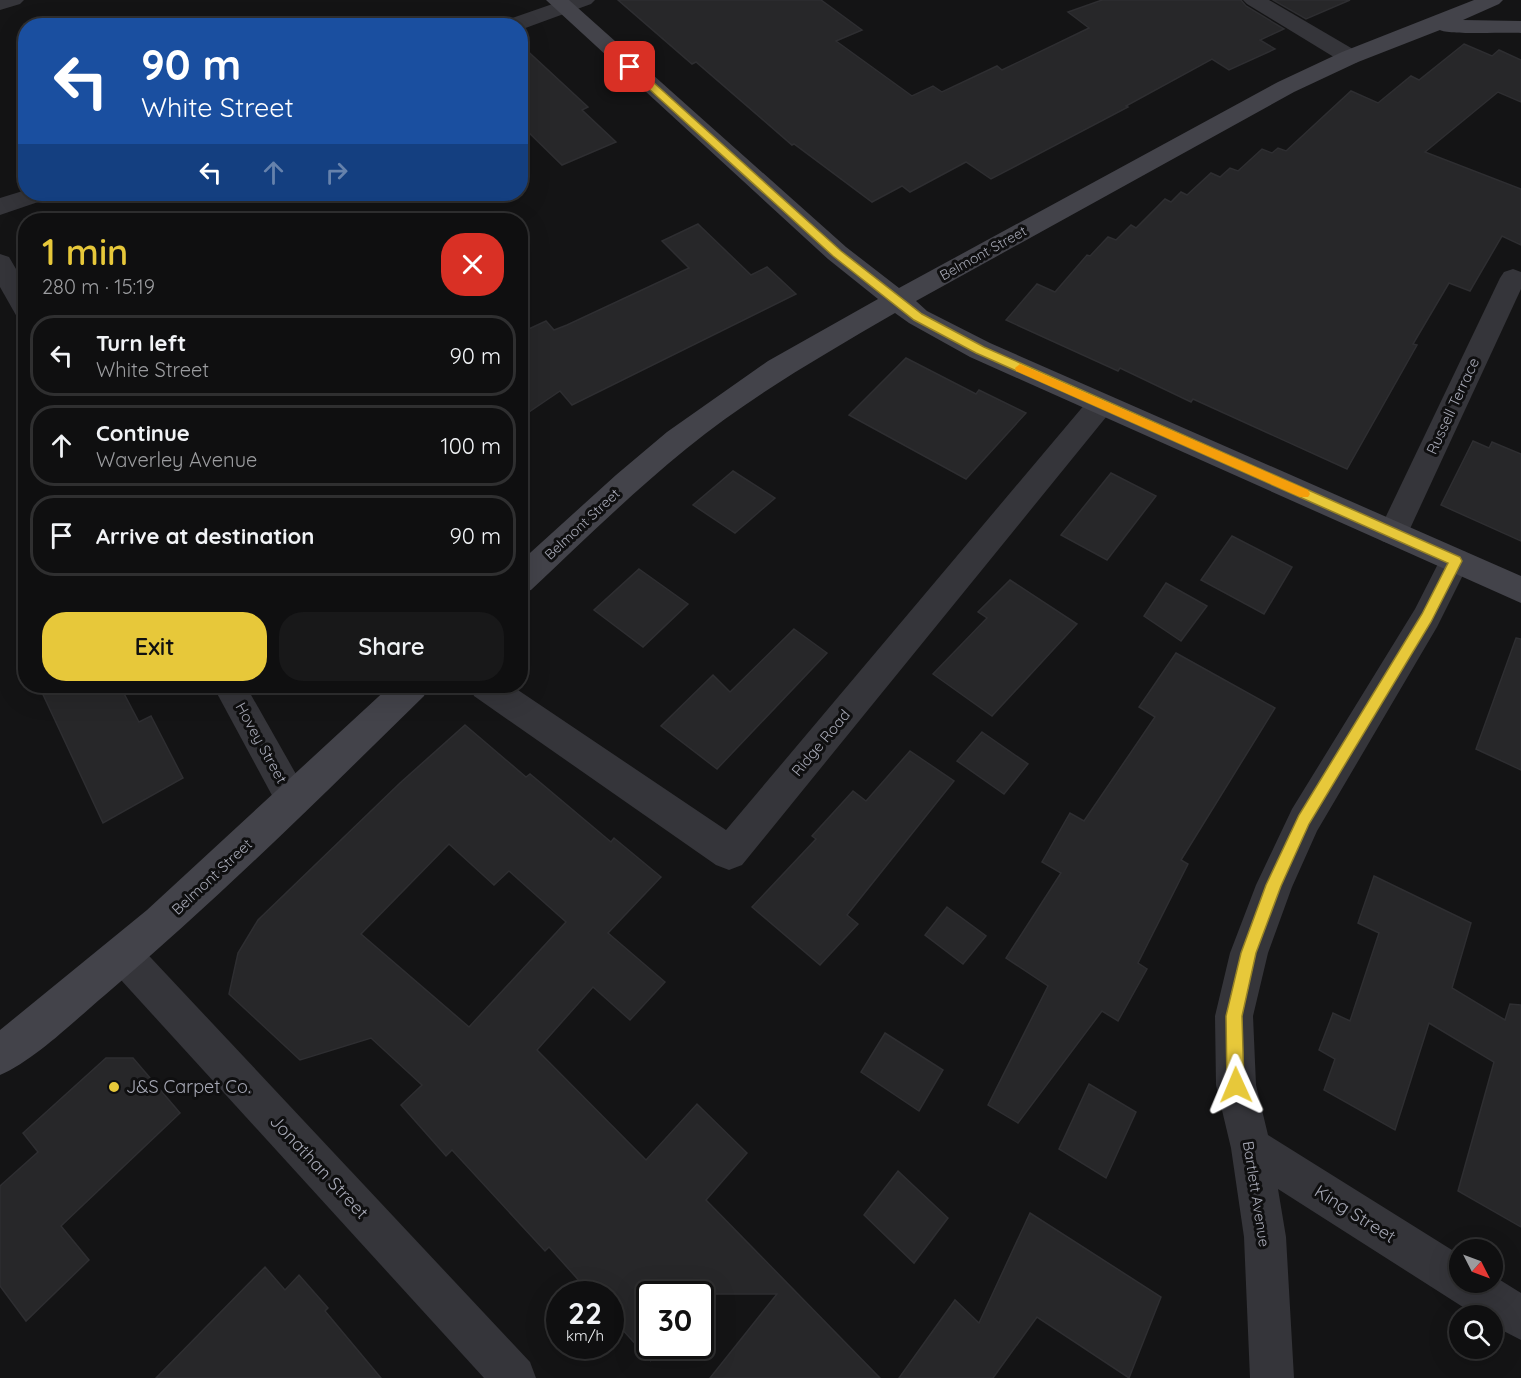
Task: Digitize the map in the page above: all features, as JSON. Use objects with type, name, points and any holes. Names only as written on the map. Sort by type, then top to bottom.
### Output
[{"type":"main road","name":"Belmont Street","points":[[528,574],[677,440],[778,368],[1224,119],[1350,57],[1492,0]]},
{"type":"main road","points":[[1498,0],[1521,11]]},
{"type":"main road","points":[[569,2],[837,253],[918,317],[969,345],[1521,590]]},
{"type":"main road","points":[[1423,29],[1491,25],[1521,27]]},
{"type":"main road","name":"Belmont Street","points":[[0,1055],[124,956],[293,801],[405,693]]},
{"type":"street","points":[[0,4],[13,0]]},
{"type":"street","points":[[1254,0],[1350,57]]},
{"type":"street","points":[[528,19],[569,2]]},
{"type":"street","points":[[0,207],[18,201]]},
{"type":"street","points":[[0,264],[18,297]]},
{"type":"street","name":"Russell Terrace","points":[[1393,533],[1513,278]]},
{"type":"street","name":"Ridge Road","points":[[496,693],[729,853],[1101,404]]},
{"type":"street","name":"Bartlett Avenue","points":[[1272,1378],[1265,1237],[1251,1148],[1236,1085],[1234,1016],[1249,953],[1274,885],[1304,820],[1426,618],[1455,561]]},
{"type":"street","name":"Hovey Street","points":[[233,693],[293,801]]},
{"type":"street","name":"Jonathan Street","points":[[124,956],[514,1378]]},
{"type":"street","name":"King Street","points":[[1251,1148],[1449,1273]]},
{"type":"street","points":[[1481,1293],[1521,1318]]},
{"type":"building","points":[[618,0],[821,0],[862,30],[836,41],[912,96],[933,86],[942,92],[997,66],[1002,70],[1089,28],[1068,12],[1102,0],[1241,0],[1246,6],[1284,29],[1260,40],[1275,49],[1229,70],[1212,59],[1126,106],[1128,107],[991,179],[966,162],[910,192],[902,186],[872,202],[794,144],[792,145],[696,62],[692,64]]},
{"type":"building","points":[[1273,0],[1350,0],[1306,19]]},
{"type":"building","points":[[1464,44],[1492,56],[1499,50],[1521,60],[1521,102],[1498,92],[1425,152],[1521,189],[1521,245],[1502,236],[1470,291],[1449,283],[1413,344],[1417,345],[1347,469],[1193,399],[1191,402],[1120,368],[1118,371],[1006,320],[1037,284],[1055,292],[1087,255],[1090,256],[1108,237],[1116,240],[1131,225],[1136,228],[1165,199],[1171,202],[1181,192],[1187,195],[1211,173],[1220,177],[1230,168],[1238,171],[1262,149],[1272,153],[1278,148],[1286,151],[1351,91],[1378,103],[1411,76],[1419,80]]},
{"type":"building","points":[[528,51],[588,107],[582,110],[616,142],[562,165],[528,132]]},
{"type":"building","points":[[698,224],[751,275],[767,267],[796,294],[572,405],[560,391],[528,413],[528,329],[546,321],[554,330],[689,268],[662,241]]},
{"type":"building","points":[[906,358],[976,394],[979,390],[1026,413],[966,479],[849,415]]},
{"type":"building","points":[[1473,441],[1489,448],[1492,442],[1521,454],[1521,541],[1441,505]]},
{"type":"building","points":[[733,471],[775,498],[735,533],[693,505]]},
{"type":"building","points":[[1111,473],[1156,496],[1107,560],[1061,535]]},
{"type":"building","points":[[1232,536],[1292,567],[1264,614],[1201,580]]},
{"type":"building","points":[[639,569],[688,604],[643,647],[594,610]]},
{"type":"building","points":[[1010,580],[1077,624],[992,716],[933,674],[987,618],[978,612]]},
{"type":"building","points":[[1166,583],[1207,606],[1181,641],[1144,616]]},
{"type":"building","points":[[794,629],[827,653],[717,769],[661,726],[713,675],[730,692]]},
{"type":"building","points":[[1516,638],[1521,639],[1521,770],[1476,749]]},
{"type":"building","points":[[1176,653],[1275,708],[1181,860],[1188,864],[1138,963],[1147,969],[1118,1021],[1102,1011],[1018,1123],[988,1105],[1048,986],[1006,958],[1061,873],[1042,862],[1070,813],[1084,821],[1155,717],[1139,707]]},
{"type":"building","points":[[42,693],[124,693],[139,722],[151,716],[183,778],[103,823]]},
{"type":"building","points":[[465,725],[526,777],[530,774],[611,842],[614,838],[661,877],[608,933],[665,982],[630,1020],[593,987],[537,1050],[646,1160],[697,1104],[747,1153],[706,1200],[880,1378],[710,1378],[777,1294],[714,1294],[714,1281],[636,1281],[636,1345],[624,1331],[624,1281],[579,1281],[549,1247],[545,1251],[452,1150],[446,1156],[401,1105],[422,1085],[371,1038],[300,1060],[229,994],[238,953],[258,920],[400,783]],"holes":[[[449,844],[494,885],[509,871],[566,922],[469,1027],[361,934]]]},
{"type":"building","points":[[982,732],[1028,764],[1004,794],[957,761]]},
{"type":"building","points":[[910,751],[954,781],[847,915],[858,924],[820,965],[752,907],[816,839],[812,836],[853,791],[866,801]]},
{"type":"building","points":[[1374,876],[1471,923],[1452,988],[1505,1020],[1510,1004],[1521,1005],[1521,1227],[1458,1191],[1494,1062],[1429,1023],[1395,1130],[1324,1090],[1335,1059],[1319,1050],[1333,1013],[1350,1021],[1379,933],[1358,923]]},
{"type":"building","points":[[947,907],[986,936],[963,964],[925,935]]},
{"type":"building","points":[[885,1033],[943,1070],[919,1111],[861,1072]]},
{"type":"building","points":[[106,1058],[133,1058],[180,1113],[61,1226],[89,1260],[26,1321],[0,1286],[0,1186],[38,1152],[23,1133]]},
{"type":"building","points":[[1089,1084],[1136,1112],[1106,1178],[1059,1149]]},
{"type":"building","points":[[898,1171],[948,1218],[914,1263],[864,1215]]},
{"type":"building","points":[[1030,1213],[1161,1297],[1129,1378],[1037,1317],[993,1378],[899,1378],[955,1300],[979,1323]]},
{"type":"building","points":[[265,1267],[285,1290],[299,1275],[328,1308],[325,1311],[381,1378],[156,1378]]},
{"type":"slow traffic","points":[[1020,368],[1304,494]]},
{"type":"place","name":"J&S Carpet Co.","points":[[114,1087]]},
{"type":"route","points":[[630,67],[837,253],[918,317],[980,350],[1455,561],[1426,618],[1390,680],[1304,820],[1274,885],[1249,953],[1234,1016],[1236,1085]]}]
